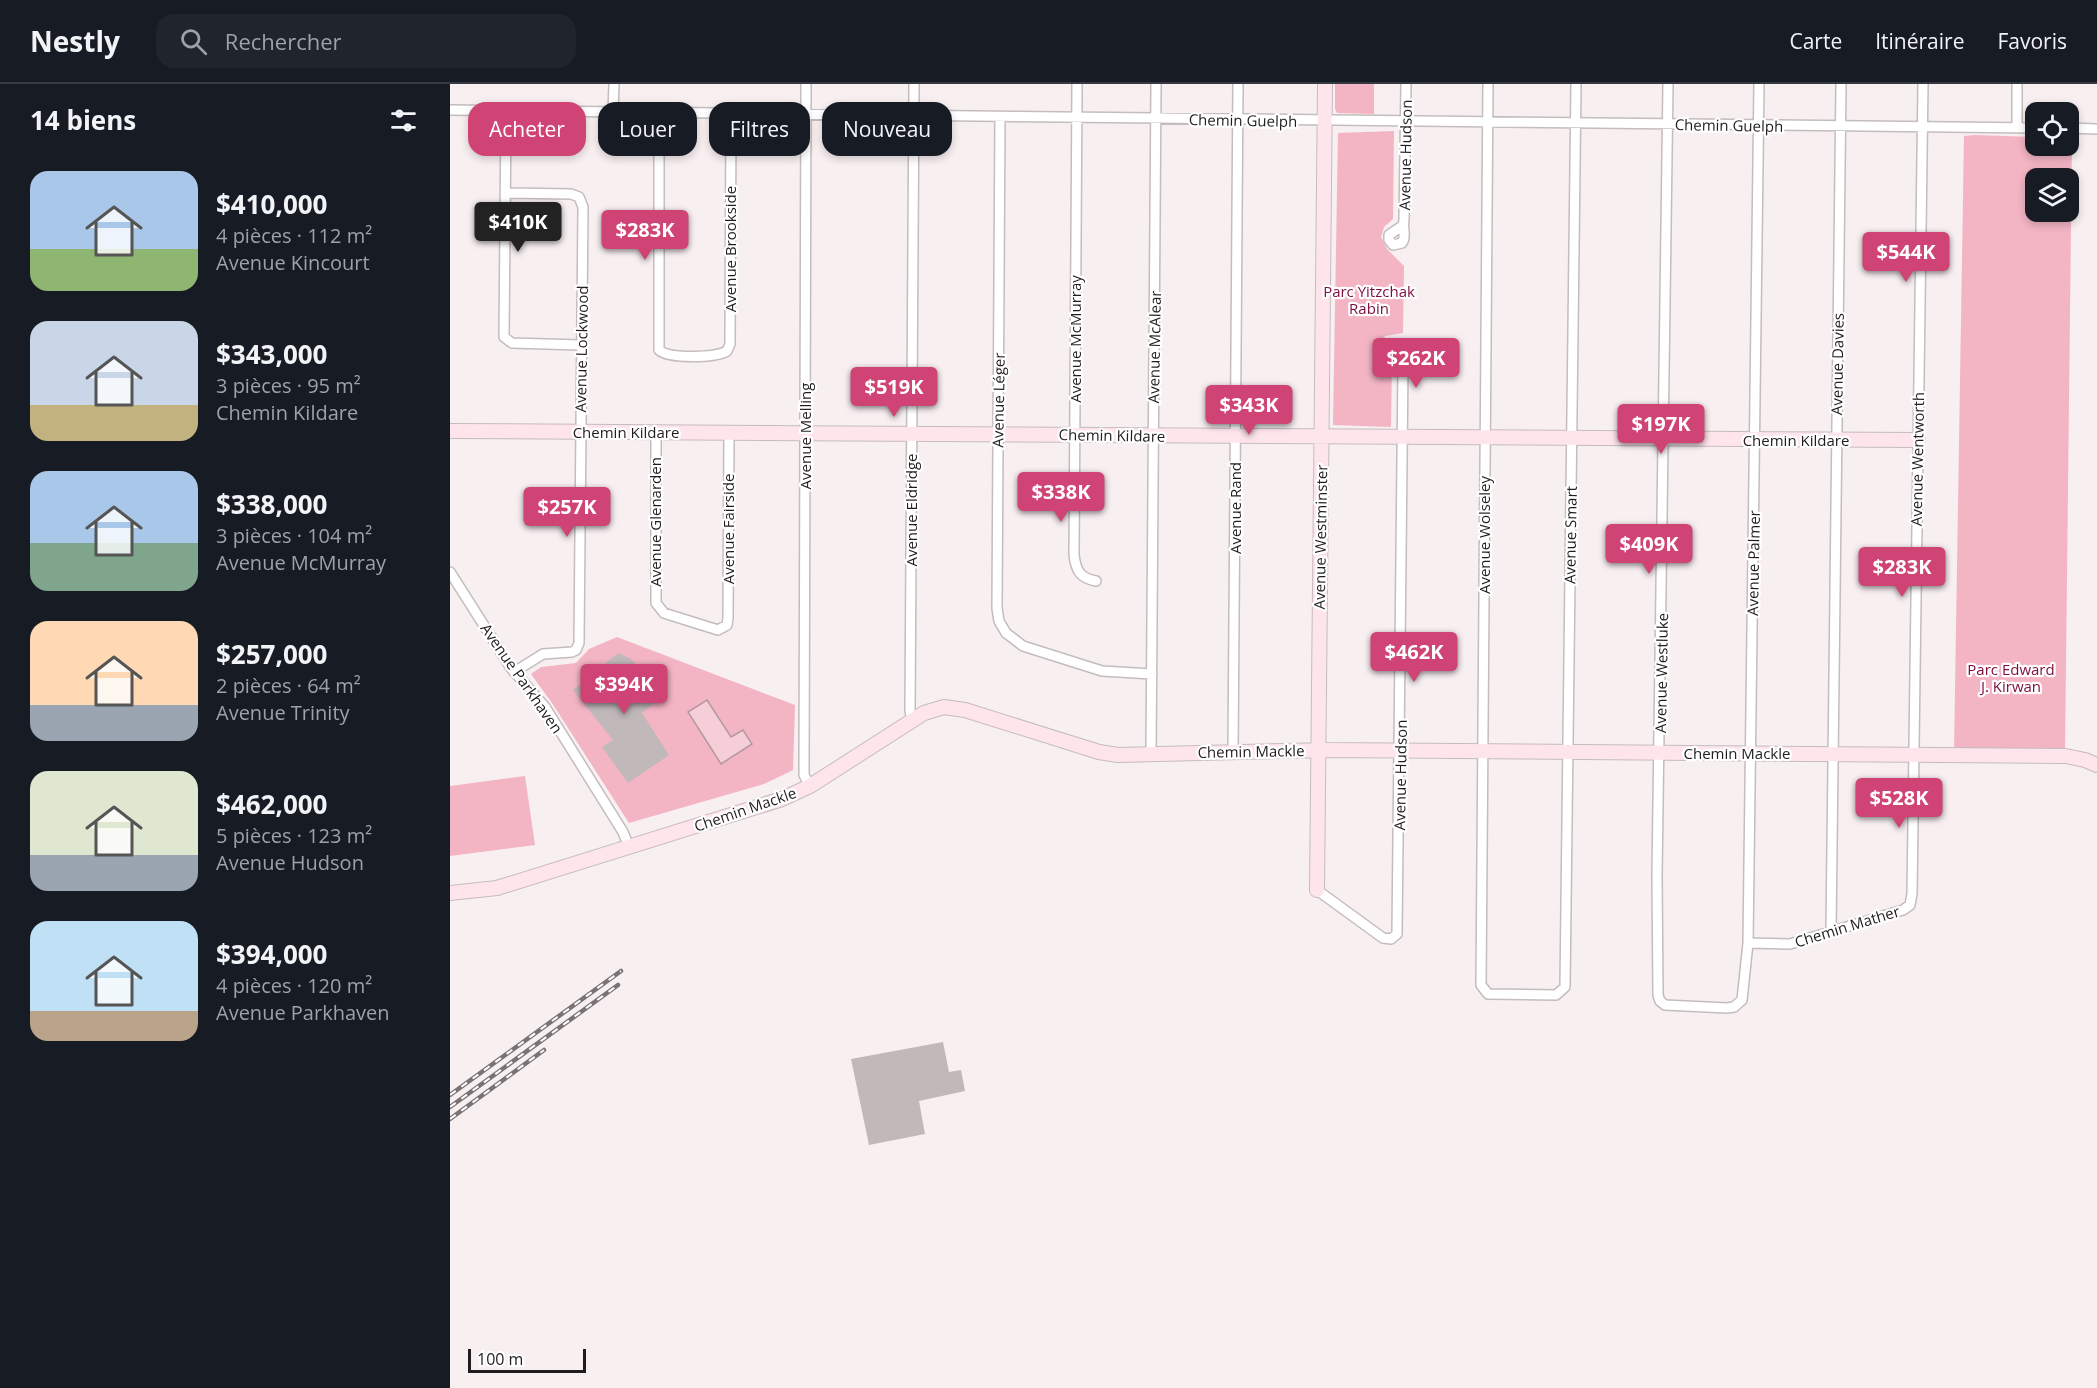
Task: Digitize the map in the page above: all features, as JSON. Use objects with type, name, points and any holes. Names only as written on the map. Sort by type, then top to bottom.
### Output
[{"type":"street","points":[[613,102],[614,84]]},
{"type":"street","name":"Avenue Melling","points":[[805,102],[806,84]]},
{"type":"street","name":"Avenue Eldridge","points":[[914,84],[914,102]]},
{"type":"street","name":"Avenue McMurray","points":[[1077,84],[1074,435],[1076,568],[1085,579],[1096,581]]},
{"type":"street","name":"Avenue McAlear","points":[[1152,754],[1156,84]]},
{"type":"street","name":"Avenue Rand","points":[[1233,752],[1238,84]]},
{"type":"street","name":"Avenue Westminster","points":[[1325,84],[1317,890],[1383,938],[1392,939],[1398,933]]},
{"type":"street","name":"Avenue Hudson","points":[[1402,226],[1404,220],[1406,84]]},
{"type":"street","name":"Avenue Wolseley","points":[[1488,84],[1481,985],[1483,991],[1495,995],[1556,995],[1565,987]]},
{"type":"street","name":"Avenue Smart","points":[[1565,987],[1576,84]]},
{"type":"street","name":"Avenue Westluke","points":[[1668,84],[1658,995],[1660,1001],[1665,1005],[1702,1007]]},
{"type":"street","name":"Avenue Palmer","points":[[1702,1007],[1734,1007],[1739,1004],[1743,993],[1748,943],[1759,84]]},
{"type":"street","name":"Avenue Davies","points":[[1831,932],[1841,84]]},
{"type":"street","name":"Avenue Wentworth","points":[[1910,905],[1912,894],[1923,84]]},
{"type":"street","points":[[2017,128],[2018,84]]},
{"type":"street","name":"Chemin Guelph","points":[[450,110],[468,110]]},
{"type":"street","name":"Chemin Guelph","points":[[952,116],[2025,128]]},
{"type":"street","name":"Avenue Léger","points":[[1000,117],[997,608],[1003,630],[1011,639],[1023,646],[1097,669],[1113,673],[1152,674]]},
{"type":"street","points":[[2079,128],[2097,129]]},
{"type":"street","points":[[505,156],[504,337],[512,343],[580,345]]},
{"type":"street","name":"Avenue Brookside","points":[[659,156],[659,350],[664,354],[695,356],[720,355],[727,351],[730,344],[731,156]]},
{"type":"street","name":"Avenue Melling","points":[[805,156],[804,775],[810,786]]},
{"type":"street","name":"Avenue Eldridge","points":[[912,720],[909,711],[914,156]]},
{"type":"street","name":"Avenue Lockwood","points":[[505,193],[571,194],[579,197],[583,207],[579,639],[577,649],[570,653],[543,654],[514,672]]},
{"type":"street","name":"Avenue Hudson","points":[[1396,350],[1403,366],[1398,933]]},
{"type":"street","name":"Chemin Kildare","points":[[450,431],[1918,440]]},
{"type":"street","name":"Avenue Glenarden","points":[[656,433],[656,603],[664,613],[708,627],[718,630],[727,625]]},
{"type":"street","name":"Avenue Fairside","points":[[727,625],[729,433]]},
{"type":"street","name":"Avenue Parkhaven","points":[[450,572],[514,672],[545,707],[623,832],[628,847]]},
{"type":"street","name":"Chemin Mackle","points":[[450,893],[497,888],[775,802],[810,786],[912,720],[935,709],[953,707],[1104,753],[1318,750],[1832,753],[2066,756],[2097,765]]},
{"type":"street","name":"Chemin Mather","points":[[1748,943],[1790,944],[1903,910],[1910,905]]},
{"type":"green space","points":[[1335,84],[1374,84],[1374,114],[1337,113]]},
{"type":"green space","name":"Parc Yitzchak Rabin","points":[[1394,131],[1393,219],[1384,227],[1381,237],[1387,249],[1404,266],[1403,333],[1385,336],[1380,347],[1381,355],[1392,364],[1391,427],[1333,425],[1338,133]]},
{"type":"green space","name":"Parc Edward J. Kirwan","points":[[1964,136],[2025,137],[2025,156],[2072,156],[2072,168],[2025,168],[2025,222],[2071,222],[2065,752],[1954,752]]},
{"type":"green space","points":[[617,637],[795,705],[793,770],[764,784],[629,823],[531,674],[541,667],[576,663],[589,649]]},
{"type":"green space","points":[[525,776],[535,845],[450,856],[450,786]]},
{"type":"shaded area","points":[[707,700],[731,737],[743,730],[752,744],[721,764],[688,712]]},
{"type":"building","points":[[618,653],[631,659],[662,697],[642,713],[669,755],[628,783],[602,747],[613,740],[573,690]]},
{"type":"building","points":[[943,1042],[949,1072],[961,1070],[965,1091],[919,1101],[925,1134],[869,1145],[851,1059]]},
{"type":"railway","points":[[450,1095],[621,971]]},
{"type":"railway","points":[[450,1107],[618,985]]},
{"type":"railway","points":[[450,1119],[544,1050]]}]
